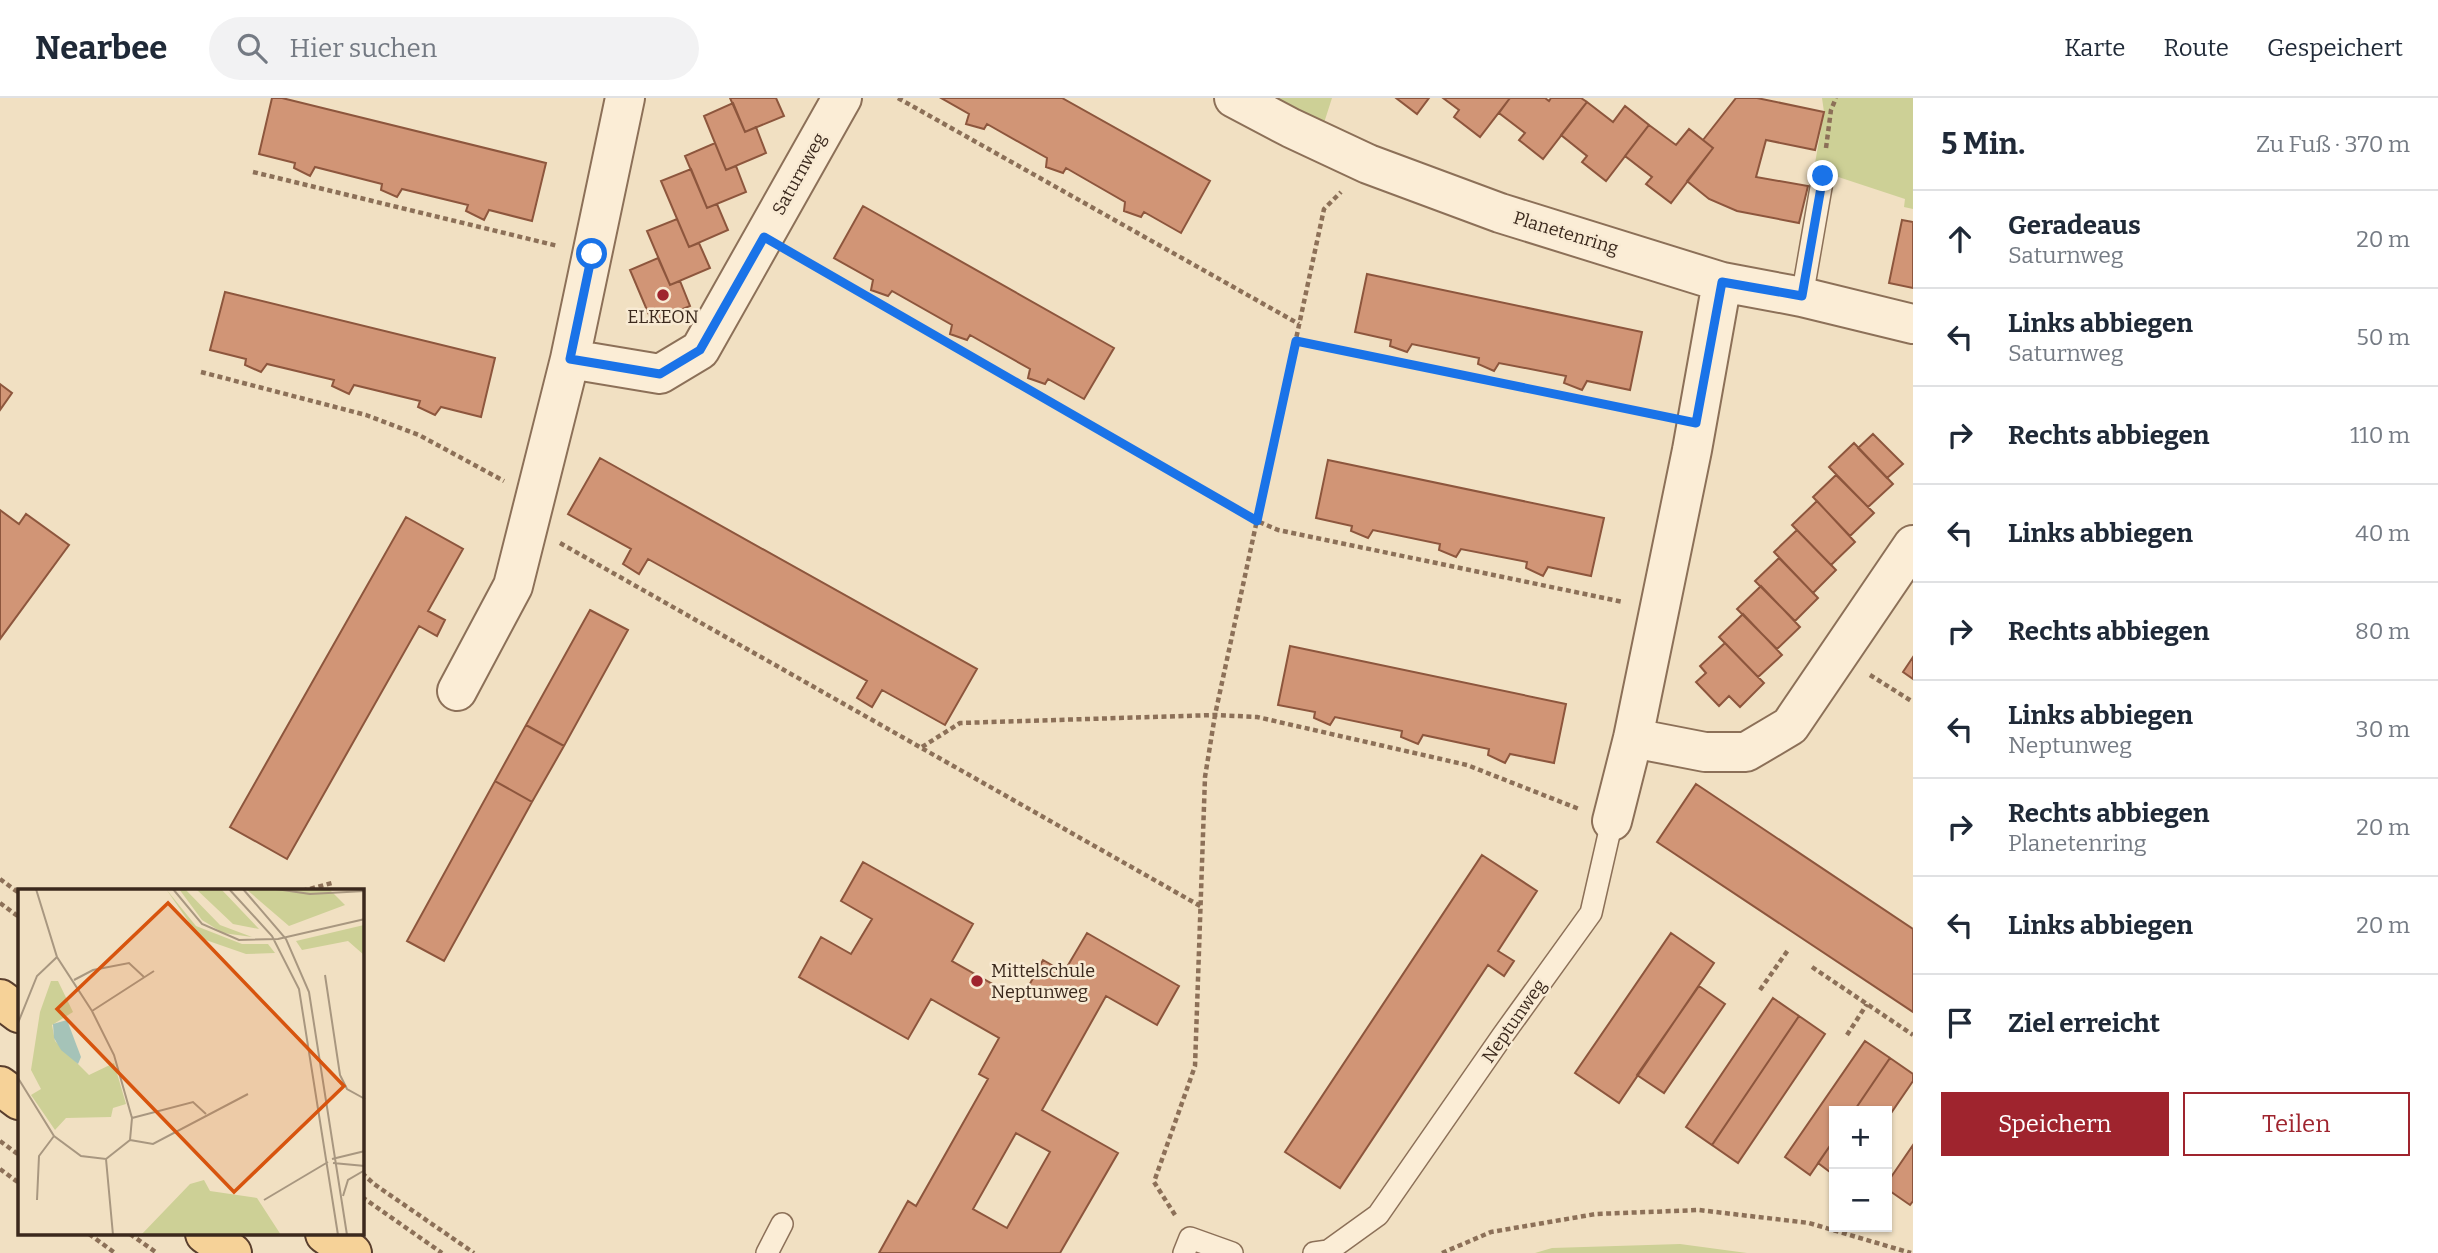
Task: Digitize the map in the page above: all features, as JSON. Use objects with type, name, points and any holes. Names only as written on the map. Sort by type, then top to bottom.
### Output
[{"type":"main road","points":[[0,999],[18,1012]]},
{"type":"main road","points":[[0,1086],[18,1099]]},
{"type":"main road","points":[[208,1236],[232,1253]]},
{"type":"main road","points":[[329,1236],[352,1253]]},
{"type":"street","points":[[457,691],[513,586],[570,359],[625,98]]},
{"type":"street","name":"Saturnweg","points":[[570,359],[660,374],[700,350],[842,98]]},
{"type":"street","name":"Planetenring","points":[[1234,98],[1368,164],[1500,213],[1722,282],[1802,296],[1913,324]]},
{"type":"street","name":"Neptunweg","points":[[1612,821],[1633,738],[1722,282]]},
{"type":"street","points":[[1633,738],[1705,752],[1746,752],[1790,726],[1913,545]]},
{"type":"lane","points":[[1802,296],[1823,176]]},
{"type":"lane","name":"Neptunweg","points":[[1314,1253],[1328,1251],[1378,1215],[1591,913],[1612,821]]},
{"type":"lane","points":[[767,1253],[782,1224]]},
{"type":"lane","points":[[1187,1246],[1232,1253]]},
{"type":"path","points":[[898,98],[1299,324]]},
{"type":"path","points":[[1823,176],[1831,110],[1836,98]]},
{"type":"path","points":[[1187,1246],[1154,1182],[1195,1066],[1205,777],[1215,715],[1324,209],[1368,164]]},
{"type":"path","points":[[253,172],[592,254]]},
{"type":"path","points":[[764,237],[1257,521],[1278,530],[1658,611]]},
{"type":"path","points":[[1296,341],[1696,423]]},
{"type":"path","points":[[201,372],[366,415],[419,435],[532,512],[922,747],[1202,907]]},
{"type":"path","points":[[1836,658],[1885,682],[1913,702]]},
{"type":"path","points":[[922,747],[960,723],[1215,715],[1257,717],[1467,765],[1612,821]]},
{"type":"path","points":[[0,879],[18,892]]},
{"type":"path","points":[[310,889],[332,883]]},
{"type":"path","points":[[0,903],[18,916]]},
{"type":"path","points":[[1760,990],[1788,950]]},
{"type":"path","points":[[1812,967],[1913,1035]]},
{"type":"path","points":[[1847,1035],[1867,1004]]},
{"type":"path","points":[[0,1141],[18,1154]]},
{"type":"path","points":[[0,1169],[18,1182]]},
{"type":"path","points":[[364,1175],[474,1253]]},
{"type":"path","points":[[364,1198],[442,1253]]},
{"type":"path","points":[[1442,1253],[1491,1232],[1596,1214],[1699,1210],[1809,1223],[1911,1253]]},
{"type":"path","points":[[92,1236],[115,1253]]},
{"type":"path","points":[[133,1236],[157,1253]]},
{"type":"green space","points":[[1271,98],[1332,98],[1323,126]]},
{"type":"green space","points":[[1822,98],[1913,98],[1913,209],[1904,207],[1905,199],[1814,169],[1824,112]]},
{"type":"green space","points":[[1680,1244],[1747,1253],[1535,1253],[1552,1248]]},
{"type":"building","points":[[272,98],[282,98],[546,163],[532,221],[489,210],[484,220],[466,211],[468,205],[402,189],[397,197],[381,190],[382,184],[315,167],[310,176],[294,168],[295,163],[259,154]]},
{"type":"building","points":[[730,98],[776,98],[784,116],[745,132]]},
{"type":"building","points":[[941,98],[1062,98],[1210,181],[1181,233],[1144,212],[1141,217],[1124,211],[1125,202],[1066,168],[1063,173],[1046,167],[1047,158],[987,124],[984,129],[966,124],[969,114]]},
{"type":"building","points":[[1396,98],[1429,98],[1417,114]]},
{"type":"building","points":[[1443,98],[1510,98],[1480,137],[1454,117],[1459,110]]},
{"type":"building","points":[[1510,98],[1545,98],[1549,101],[1551,98],[1581,98],[1587,102],[1543,159],[1519,140],[1525,133],[1499,113]]},
{"type":"building","points":[[1736,98],[1757,98],[1824,112],[1815,150],[1766,140],[1756,177],[1808,186],[1799,223],[1737,211],[1709,199],[1687,181],[1713,148],[1703,140]]},
{"type":"building","points":[[1587,102],[1613,122],[1625,106],[1649,125],[1606,181],[1582,162],[1587,156],[1561,135]]},
{"type":"building","points":[[733,103],[745,132],[756,127],[766,153],[726,170],[704,116]]},
{"type":"building","points":[[1649,125],[1676,145],[1689,129],[1713,148],[1671,203],[1646,184],[1652,177],[1625,156]]},
{"type":"building","points":[[715,143],[726,170],[736,166],[746,192],[707,208],[685,156]]},
{"type":"building","points":[[691,169],[707,208],[717,204],[728,230],[689,247],[661,181]]},
{"type":"building","points":[[863,206],[1114,348],[1084,399],[1048,379],[1045,384],[1028,378],[1030,369],[970,335],[967,340],[950,334],[952,325],[892,291],[888,296],[871,290],[873,280],[834,258]]},
{"type":"building","points":[[677,219],[689,247],[699,243],[710,268],[670,285],[647,231]]},
{"type":"building","points":[[1902,220],[1913,222],[1913,288],[1889,283]]},
{"type":"building","name":"ELKEON","points":[[658,258],[670,285],[680,281],[690,306],[652,322],[630,270]]},
{"type":"building","points":[[1367,274],[1642,332],[1630,390],[1587,381],[1582,390],[1564,383],[1566,376],[1499,363],[1494,371],[1478,364],[1479,358],[1412,344],[1407,352],[1390,346],[1391,340],[1355,332]]},
{"type":"building","points":[[225,292],[495,358],[481,417],[441,407],[435,415],[418,407],[420,401],[354,385],[349,394],[332,386],[334,380],[267,364],[261,372],[245,365],[246,359],[210,350]]},
{"type":"building","points":[[0,384],[12,393],[0,410]]},
{"type":"building","points":[[1873,434],[1903,464],[1887,478],[1858,448]]},
{"type":"building","points":[[1854,443],[1893,484],[1868,507],[1829,467]]},
{"type":"building","points":[[600,458],[977,669],[945,725],[882,690],[872,707],[857,698],[867,681],[648,559],[639,574],[623,564],[631,549],[568,514]]},
{"type":"building","points":[[1328,460],[1604,518],[1591,576],[1548,567],[1543,576],[1526,568],[1527,562],[1461,549],[1456,557],[1439,550],[1440,544],[1373,530],[1368,538],[1351,531],[1352,526],[1316,518]]},
{"type":"building","points":[[1836,475],[1874,513],[1850,536],[1813,497]]},
{"type":"building","points":[[1817,501],[1855,542],[1831,565],[1792,525]]},
{"type":"building","points":[[0,510],[19,524],[26,514],[69,545],[0,639]]},
{"type":"building","points":[[406,517],[463,549],[428,611],[445,620],[437,636],[419,626],[287,859],[230,827]]},
{"type":"building","points":[[1797,530],[1836,570],[1813,593],[1774,552]]},
{"type":"building","points":[[1779,558],[1818,598],[1795,621],[1755,581]]},
{"type":"building","points":[[1761,586],[1800,627],[1777,649],[1737,609]]},
{"type":"building","points":[[590,610],[628,630],[564,746],[526,725]]},
{"type":"building","points":[[1743,614],[1782,655],[1758,677],[1719,637]]},
{"type":"building","points":[[1725,643],[1764,683],[1740,707],[1729,696],[1719,706],[1696,682],[1706,673],[1700,666]]},
{"type":"building","points":[[1290,646],[1566,704],[1554,763],[1510,754],[1505,763],[1488,755],[1489,749],[1423,735],[1418,744],[1401,737],[1402,731],[1335,717],[1330,725],[1314,718],[1315,712],[1278,705]]},
{"type":"building","points":[[1913,657],[1913,679],[1903,672]]},
{"type":"building","points":[[526,725],[564,746],[532,802],[495,781]]},
{"type":"building","points":[[495,781],[532,802],[444,961],[407,941]]},
{"type":"building","points":[[1696,784],[1913,929],[1913,1012],[1657,842]]},
{"type":"building","points":[[1482,855],[1537,891],[1498,951],[1514,961],[1504,976],[1488,965],[1340,1188],[1285,1152]]},
{"type":"building","points":[[863,862],[973,924],[952,961],[1021,1000],[1043,960],[1064,972],[1087,933],[1179,986],[1157,1025],[1106,996],[1042,1110],[1118,1153],[1060,1253],[879,1253],[908,1201],[916,1206],[988,1079],[979,1074],[999,1038],[931,999],[908,1039],[799,977],[821,937],[851,954],[872,919],[841,901]],"holes":[[[1016,1133],[1050,1152],[1007,1228],[973,1209]]]},
{"type":"building","points":[[1671,933],[1714,963],[1619,1103],[1575,1073]]},
{"type":"building","points":[[1699,986],[1725,1004],[1664,1093],[1637,1075]]},
{"type":"building","points":[[1773,998],[1799,1016],[1712,1145],[1686,1127]]},
{"type":"building","points":[[1799,1016],[1825,1034],[1738,1163],[1712,1145]]},
{"type":"building","points":[[1865,1041],[1890,1058],[1857,1106],[1829,1106],[1829,1147],[1810,1175],[1785,1157]]},
{"type":"building","points":[[1890,1058],[1913,1074],[1913,1081],[1892,1112],[1892,1106],[1857,1106]]},
{"type":"building","points":[[1913,1145],[1913,1201],[1910,1205],[1892,1192],[1892,1176]]},
{"type":"building","points":[[1829,1147],[1829,1171],[1818,1163]]},
{"type":"place","name":"ELKEON","points":[[663,295]]},
{"type":"place","name":"Mittelschule Neptunweg","points":[[977,981]]},
{"type":"route","points":[[592,254],[570,359],[660,374],[700,350],[764,237],[1257,521],[1296,341],[1696,423],[1722,282],[1802,296],[1823,176]]}]
